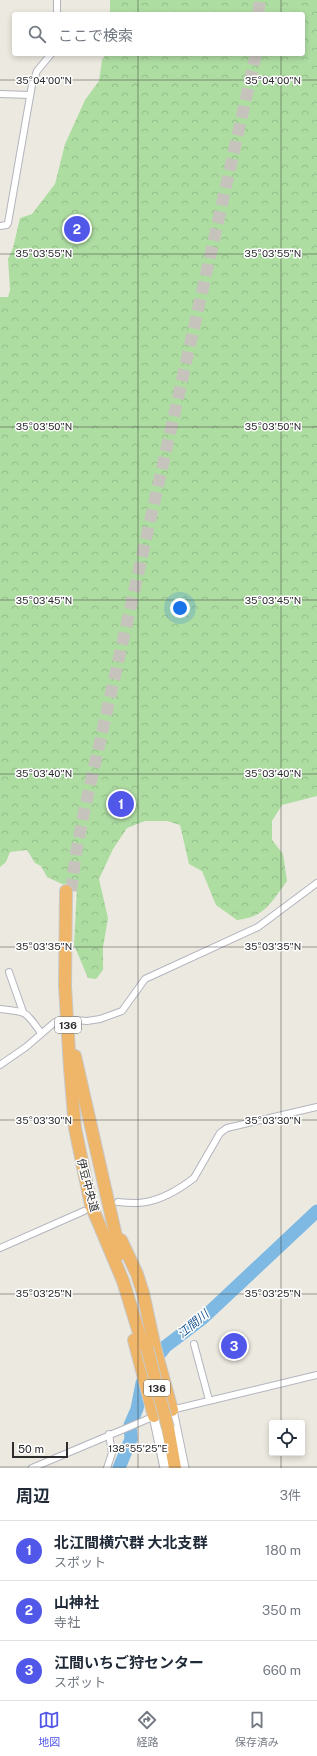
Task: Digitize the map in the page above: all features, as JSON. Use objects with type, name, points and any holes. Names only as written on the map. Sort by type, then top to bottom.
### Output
[{"type":"highway","name":"伊豆中央道","points":[[146,1351],[123,1281],[89,1197],[75,1128],[65,986],[69,891],[72,1031],[80,1081],[115,1240],[146,1351],[175,1468]]},
{"type":"highway","points":[[146,1351],[165,1384],[172,1410]]},
{"type":"highway","name":"136","points":[[146,1351],[150,1400],[154,1416]]},
{"type":"highway","name":"伊豆中央道","points":[[165,1428],[170,1468]]},
{"type":"main road","points":[[172,1410],[184,1468]]},
{"type":"main road","points":[[154,1416],[165,1468]]},
{"type":"street","points":[[57,0],[57,12]]},
{"type":"street","points":[[0,226],[7,225],[8,223],[30,95],[38,71],[49,56]]},
{"type":"street","points":[[0,94],[30,95]]},
{"type":"street","points":[[75,1020],[87,1021],[100,1019],[122,1011],[145,979],[266,923],[317,883]]},
{"type":"street","points":[[9,972],[23,1012]]},
{"type":"street","points":[[0,1009],[23,1012],[27,1014],[41,1033]]},
{"type":"street","points":[[0,1065],[55,1022],[62,1021]]},
{"type":"street","points":[[118,1202],[146,1202],[167,1194],[187,1183],[194,1178],[220,1133],[227,1128],[317,1107]]},
{"type":"street","points":[[0,1248],[84,1211]]},
{"type":"street","points":[[194,1344],[209,1400]]},
{"type":"street","points":[[32,1468],[109,1434],[172,1410],[317,1375]]},
{"type":"street","points":[[107,1468],[112,1453],[109,1434]]},
{"type":"green space","points":[[110,0],[317,0],[317,796],[282,805],[272,821],[272,840],[283,854],[287,881],[272,902],[261,912],[255,916],[237,920],[216,905],[202,871],[189,864],[180,825],[167,821],[145,821],[127,828],[113,849],[99,879],[108,918],[103,947],[103,970],[96,979],[88,978],[74,945],[77,887],[73,883],[62,884],[47,877],[41,866],[35,863],[27,850],[10,852],[6,862],[0,867],[0,297],[8,297],[10,290],[8,259],[13,248],[20,218],[32,214],[55,184],[65,144],[85,100],[99,81],[102,60],[105,56],[305,56],[305,12],[110,12]]},
{"type":"waterway","name":"江間川","points":[[119,1468],[131,1439],[130,1425],[137,1409],[142,1383],[150,1366],[166,1346],[203,1318],[317,1211]]},
{"type":"tunnel","points":[[258,12],[260,0]]},
{"type":"tunnel","points":[[71,891],[76,853],[84,812],[256,56]]},
{"type":"place","name":"山神社","points":[[77,229]]},
{"type":"place","name":"北江間横穴群 大北支群","points":[[121,804]]},
{"type":"place","name":"江間いちご狩センター","points":[[234,1346]]}]
